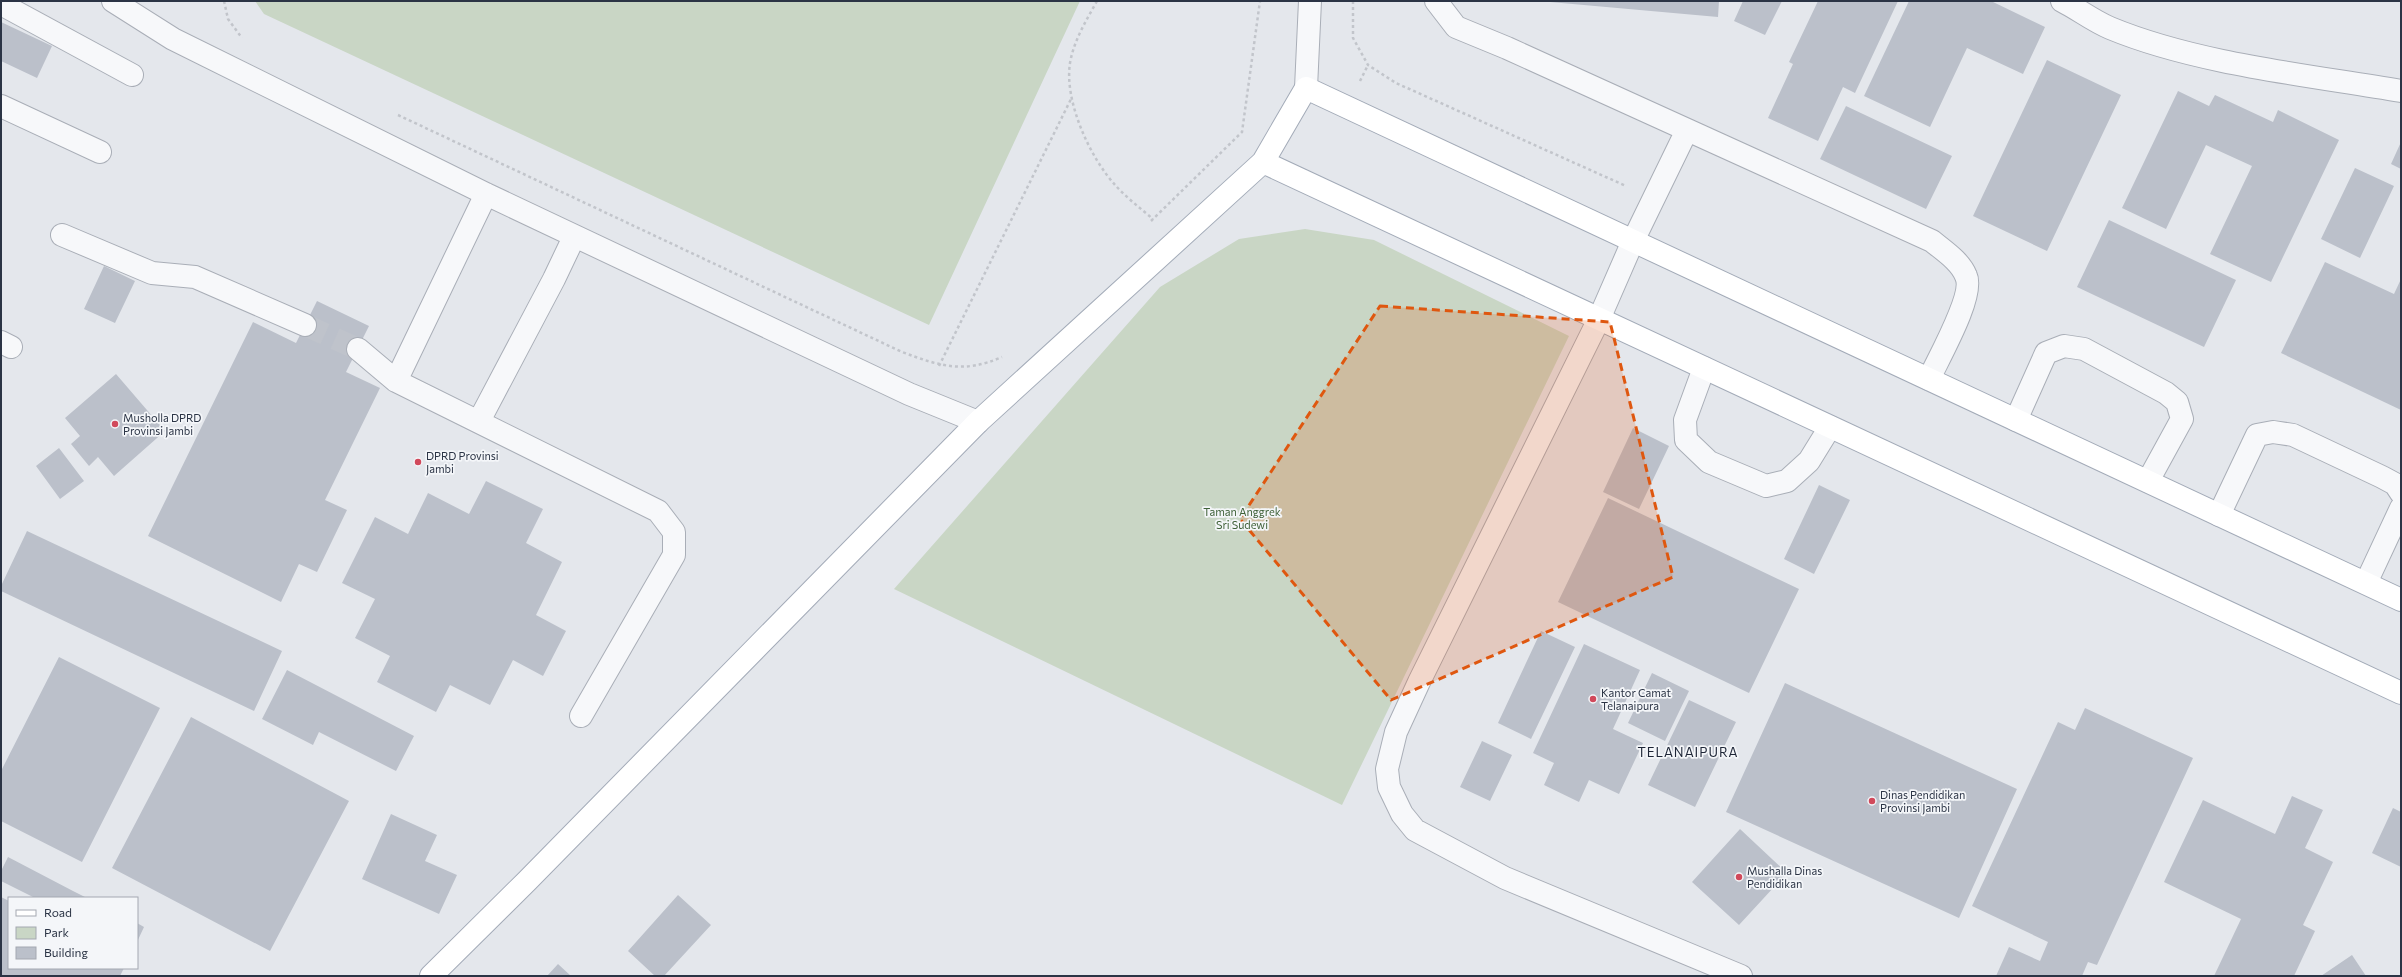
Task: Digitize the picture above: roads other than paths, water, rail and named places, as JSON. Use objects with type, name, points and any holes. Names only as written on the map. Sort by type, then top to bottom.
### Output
[{"type":"main road","points":[[431,976],[527,881],[978,422],[1263,162],[1306,88],[2401,600]]},
{"type":"main road","points":[[1263,162],[2401,693]]},
{"type":"street","points":[[113,1],[173,39],[574,237],[902,390],[978,422]]},
{"type":"street","points":[[1306,88],[1310,1]]},
{"type":"street","points":[[1436,1],[1456,28],[1507,48],[1932,241],[1961,266],[1967,277],[1964,306],[1929,379]]},
{"type":"street","points":[[2062,1],[2109,27],[2170,48],[2263,68],[2401,91]]},
{"type":"street","points":[[1,4],[132,75]]},
{"type":"street","points":[[1,106],[100,152]]},
{"type":"street","points":[[1686,130],[1633,241],[1599,319],[1418,682],[1396,732],[1387,769],[1389,786],[1402,814],[1415,830],[1505,878],[1741,976]]},
{"type":"street","points":[[396,381],[486,194]]},
{"type":"street","points":[[62,235],[152,273],[195,276],[305,325]]},
{"type":"street","points":[[479,421],[554,279],[574,237]]},
{"type":"street","points":[[2016,420],[2046,353],[2064,346],[2084,349],[2166,393],[2178,402],[2182,418],[2148,481]]},
{"type":"street","points":[[358,350],[396,381],[658,511],[674,532],[674,555],[581,716]]},
{"type":"street","points":[[1704,368],[1685,420],[1686,440],[1709,462],[1766,486],[1787,481],[1809,461],[1830,427]]},
{"type":"street","points":[[2220,515],[2257,435],[2272,432],[2293,435],[2382,477],[2395,484],[2401,493]]},
{"type":"street","points":[[2366,583],[2401,508]]},
{"type":"tunnel","points":[[305,325],[358,349]]},
{"type":"place","name":"Musholla DPRD Provinsi Jambi","points":[[115,424]]},
{"type":"place","name":"DPRD Provinsi Jambi","points":[[418,462]]},
{"type":"place","name":"Kantor Camat Telanaipura","points":[[1593,699]]},
{"type":"place","name":"Dinas Pendidikan Provinsi Jambi","points":[[1872,801]]},
{"type":"place","name":"Mushalla Dinas Pendidikan","points":[[1739,877]]},
{"type":"district","name":"TELANAIPURA","points":[[1688,752]]},
{"type":"park label","name":"Taman Anggrek Sri Sudewi","points":[[1242,518]]}]
